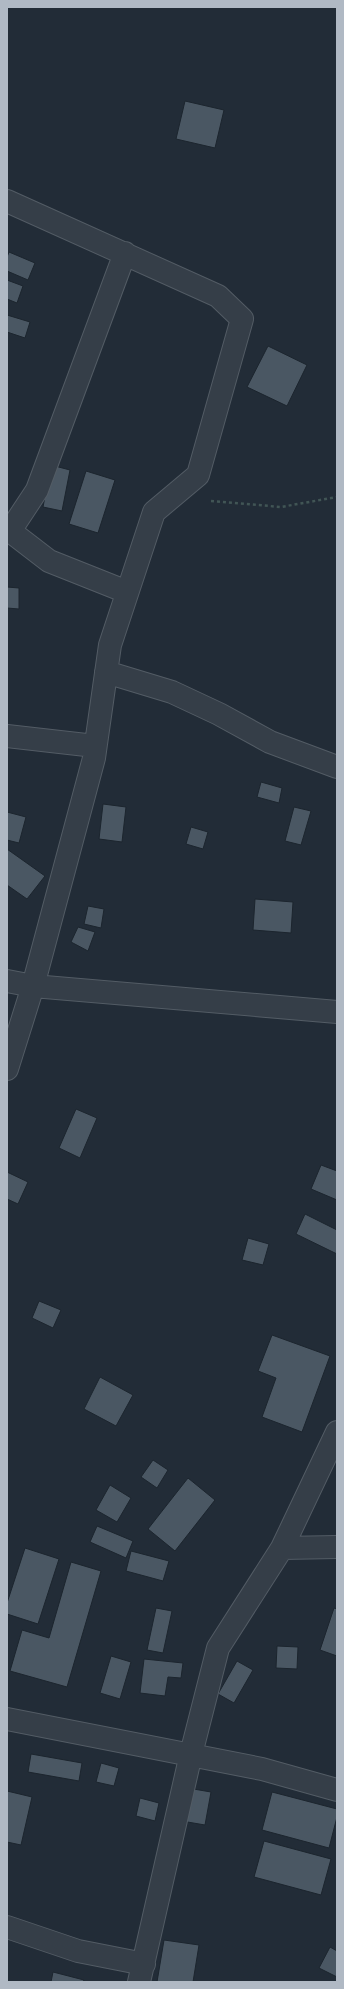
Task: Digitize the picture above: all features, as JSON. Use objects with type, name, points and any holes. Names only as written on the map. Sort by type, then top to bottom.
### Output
[{"type":"street","points":[[7,201],[218,296],[242,319],[198,475],[154,512],[110,645],[94,758],[33,986],[7,1069]]},
{"type":"street","points":[[125,253],[37,490],[10,531],[49,561],[127,592]]},
{"type":"street","points":[[106,672],[172,692],[219,714],[270,742],[337,767]]},
{"type":"street","points":[[7,736],[96,746]]},
{"type":"street","points":[[7,981],[33,986],[337,1012]]},
{"type":"street","points":[[7,1927],[141,1973],[191,1754],[218,1648],[282,1548],[337,1432]]},
{"type":"street","points":[[282,1548],[337,1546]]},
{"type":"street","points":[[7,1719],[262,1769],[337,1790]]},
{"type":"path","points":[[171,498],[281,507],[337,497]]},
{"type":"building","points":[[185,101],[224,110],[215,148],[176,139]]},
{"type":"building","points":[[9,252],[35,263],[28,280],[7,271],[7,257]]},
{"type":"building","points":[[7,280],[23,286],[17,303],[7,299]]},
{"type":"building","points":[[7,315],[30,322],[25,338],[7,332]]},
{"type":"building","points":[[268,346],[307,365],[287,406],[247,387]]},
{"type":"building","points":[[51,465],[70,470],[62,511],[43,507]]},
{"type":"building","points":[[86,471],[115,480],[98,533],[69,524]]},
{"type":"building","points":[[7,587],[19,588],[19,609],[7,608]]},
{"type":"building","points":[[261,782],[282,788],[279,803],[257,797]]},
{"type":"building","points":[[103,804],[126,807],[122,842],[99,839]]},
{"type":"building","points":[[294,807],[311,811],[301,845],[285,841]]},
{"type":"building","points":[[7,812],[26,817],[19,843],[7,840]]},
{"type":"building","points":[[191,827],[208,832],[203,849],[186,844]]},
{"type":"building","points":[[7,849],[45,876],[27,899],[7,885]]},
{"type":"building","points":[[255,899],[293,902],[291,933],[253,930]]},
{"type":"building","points":[[88,906],[104,909],[101,928],[84,924]]},
{"type":"building","points":[[78,927],[95,932],[88,951],[71,942]]},
{"type":"building","points":[[76,1109],[97,1118],[80,1158],[59,1148]]},
{"type":"building","points":[[321,1165],[337,1171],[337,1200],[311,1189]]},
{"type":"building","points":[[7,1172],[28,1182],[18,1204],[7,1199]]},
{"type":"building","points":[[305,1214],[337,1230],[337,1254],[296,1234]]},
{"type":"building","points":[[248,1238],[269,1244],[263,1265],[242,1260]]},
{"type":"building","points":[[39,1301],[61,1310],[53,1328],[32,1318]]},
{"type":"building","points":[[272,1335],[330,1356],[302,1432],[262,1417],[276,1378],[258,1371]]},
{"type":"building","points":[[100,1377],[133,1395],[116,1426],[84,1409]]},
{"type":"building","points":[[153,1460],[168,1470],[157,1488],[141,1477]]},
{"type":"building","points":[[188,1478],[215,1500],[175,1551],[148,1529]]},
{"type":"building","points":[[110,1485],[131,1498],[117,1522],[96,1510]]},
{"type":"building","points":[[97,1526],[133,1541],[126,1558],[90,1542]]},
{"type":"building","points":[[25,1548],[59,1559],[38,1624],[7,1614],[7,1603]]},
{"type":"building","points":[[131,1551],[169,1561],[163,1581],[126,1571]]},
{"type":"building","points":[[71,1562],[101,1571],[67,1687],[10,1671],[22,1630],[49,1638]]},
{"type":"building","points":[[156,1608],[172,1611],[163,1653],[147,1650]]},
{"type":"building","points":[[334,1608],[337,1609],[337,1656],[320,1650]]},
{"type":"building","points":[[277,1646],[298,1647],[297,1669],[276,1668]]},
{"type":"building","points":[[111,1656],[131,1662],[120,1699],[100,1693]]},
{"type":"building","points":[[144,1659],[183,1663],[181,1678],[168,1677],[165,1696],[140,1693]]},
{"type":"building","points":[[237,1661],[253,1670],[234,1703],[218,1694]]},
{"type":"building","points":[[31,1754],[82,1763],[79,1781],[28,1772]]},
{"type":"building","points":[[101,1763],[119,1768],[114,1786],[96,1782]]},
{"type":"building","points":[[176,1786],[211,1792],[205,1825],[170,1819]]},
{"type":"building","points":[[7,1791],[32,1797],[21,1845],[7,1842]]},
{"type":"building","points":[[272,1792],[337,1809],[337,1817],[329,1848],[262,1830]]},
{"type":"building","points":[[140,1798],[159,1803],[155,1821],[136,1816]]},
{"type":"building","points":[[264,1841],[331,1859],[321,1895],[254,1877]]},
{"type":"building","points":[[164,1940],[199,1945],[193,1982],[157,1982]]},
{"type":"building","points":[[330,1947],[337,1951],[337,1977],[319,1968]]},
{"type":"building","points":[[53,1972],[84,1980],[83,1982],[51,1982]]}]
